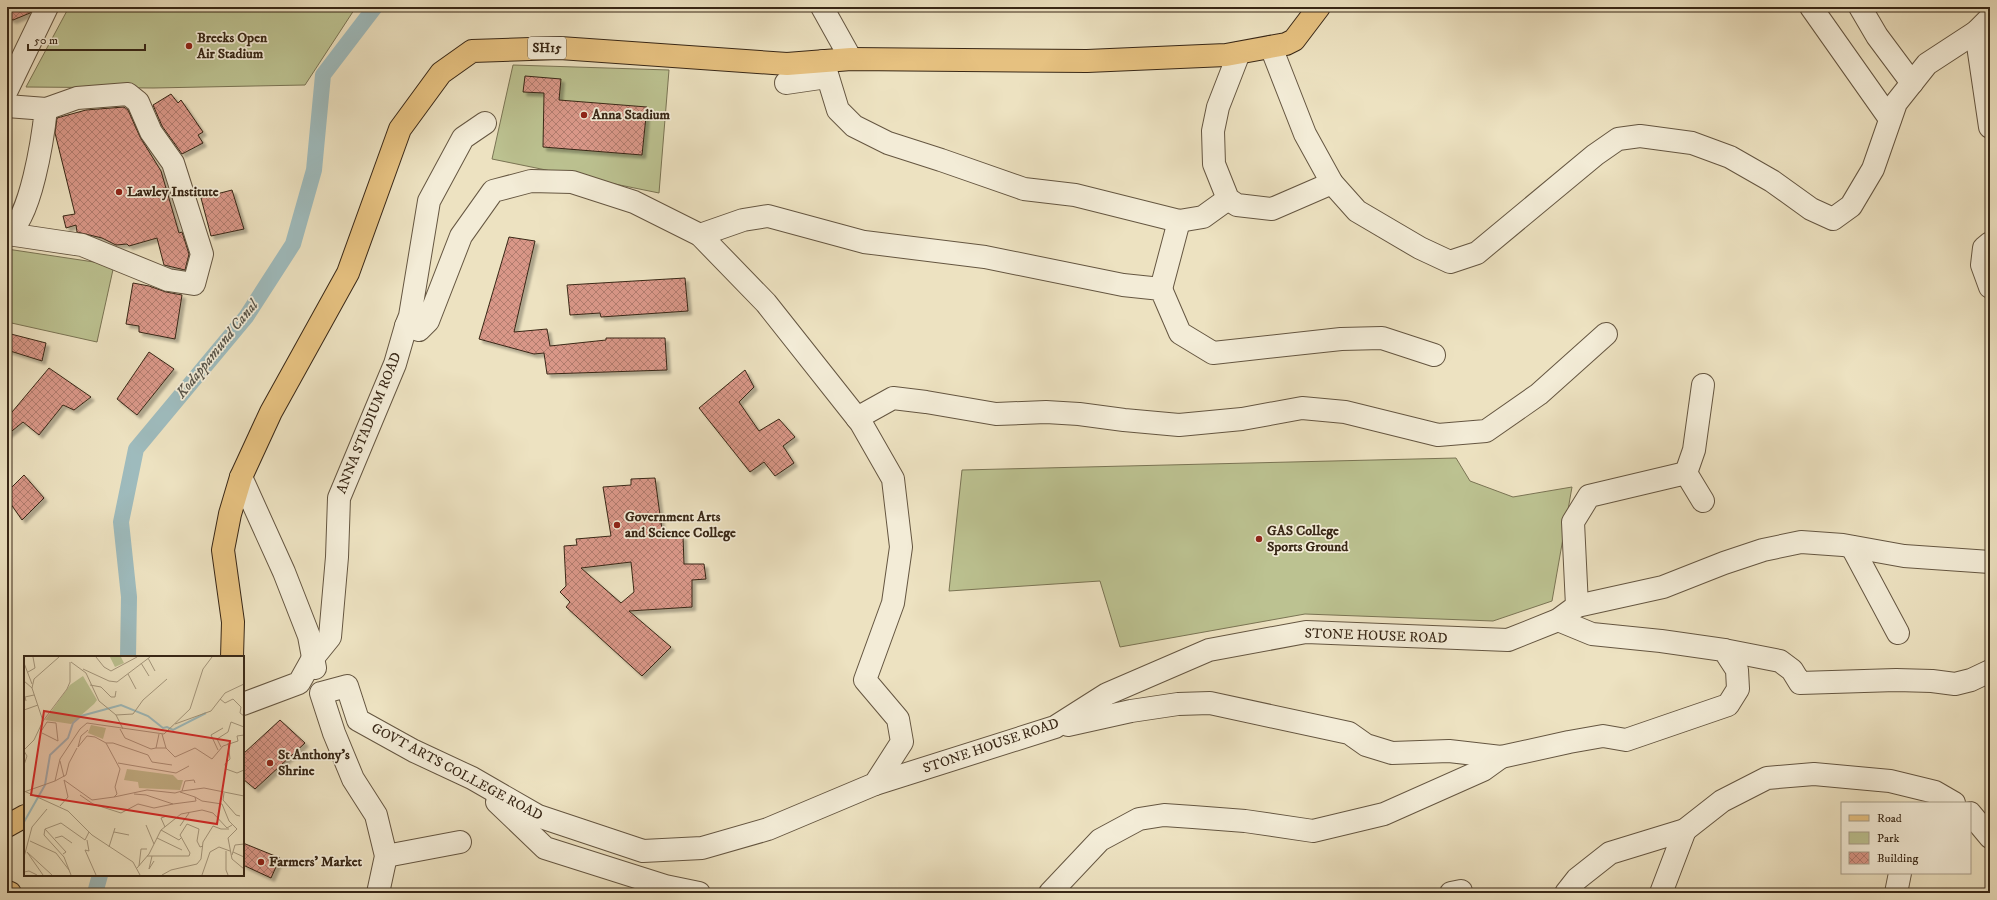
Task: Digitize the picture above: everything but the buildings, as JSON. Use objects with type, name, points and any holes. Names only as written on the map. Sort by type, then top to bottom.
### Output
[{"type":"main road","name":"SH15","points":[[232,656],[233,622],[223,550],[230,514],[241,477],[271,412],[348,273],[400,129],[441,73],[472,51],[560,48],[787,64],[825,69],[851,59],[1087,61],[1239,53],[1286,44],[1294,40],[1319,7]]},
{"type":"main road","points":[[7,826],[24,817]]},
{"type":"street","points":[[7,90],[47,7]]},
{"type":"street","points":[[822,7],[851,59]]},
{"type":"street","points":[[1860,7],[1877,36],[1912,83]]},
{"type":"street","points":[[1818,9],[1890,119]]},
{"type":"street","points":[[1271,47],[1305,134],[1332,183],[1357,211],[1420,248],[1450,262],[1477,253],[1594,155],[1618,139],[1640,136],[1692,143],[1730,157],[1772,181],[1811,210],[1833,219],[1851,206],[1869,175],[1896,103],[1928,64],[1983,25]]},
{"type":"street","points":[[1983,25],[1990,127]]},
{"type":"street","points":[[1239,53],[1218,106],[1213,131],[1214,164],[1228,199],[1237,205],[1272,209],[1332,183]]},
{"type":"street","points":[[786,83],[825,69],[838,110],[854,126],[888,144],[941,160],[1024,189],[1075,195],[1179,221],[1203,217],[1228,199]]},
{"type":"street","points":[[7,106],[46,109],[76,98],[128,94],[138,102],[151,132],[173,163],[202,254],[194,284],[168,280],[82,245],[8,234],[23,212],[29,195],[42,144],[46,109]]},
{"type":"street","points":[[485,123],[463,138],[429,201],[408,321],[419,330],[428,321],[461,236],[493,191],[530,181],[572,182],[634,202],[700,235],[766,303],[857,418],[893,479],[901,547],[893,603],[865,680],[898,719],[902,742],[875,784]]},
{"type":"street","points":[[700,235],[744,220],[768,216],[864,242],[985,257],[1123,285],[1161,289]]},
{"type":"street","points":[[1179,221],[1161,289],[1180,333],[1213,353],[1341,339],[1382,338],[1434,355]]},
{"type":"street","points":[[1990,243],[1984,248],[1982,265],[1990,287]]},
{"type":"street","name":"ANNA STADIUM ROAD","points":[[244,704],[299,683],[313,658],[330,637],[337,557],[339,498],[395,364],[408,321]]},
{"type":"street","points":[[857,418],[893,398],[996,414],[1046,412],[1079,414],[1179,425],[1242,419],[1302,408],[1345,412],[1438,435],[1486,431],[1539,394],[1606,334]]},
{"type":"street","points":[[1686,473],[1694,450],[1703,385]]},
{"type":"street","points":[[1686,473],[1703,501]]},
{"type":"street","points":[[1686,473],[1589,496],[1573,522],[1577,606],[1663,587],[1724,563],[1801,542],[1852,547],[1904,556],[1990,562]]},
{"type":"street","points":[[241,477],[284,572],[309,636],[321,693],[334,733],[353,779],[376,815],[386,856],[378,893]]},
{"type":"street","points":[[1852,547],[1898,633]]},
{"type":"street","name":"STONE HOUSE ROAD","points":[[875,784],[1055,727],[1107,694],[1209,650],[1306,632],[1508,640],[1558,620],[1577,606]]},
{"type":"street","points":[[1558,620],[1592,634],[1661,641],[1724,650],[1780,661],[1792,670],[1800,683],[1896,680],[1932,681],[1954,684],[1971,680],[1990,671]]},
{"type":"street","points":[[1055,727],[1178,704],[1210,704],[1350,733],[1366,745],[1392,753],[1449,751],[1501,757],[1603,736],[1626,740],[1728,705],[1738,689],[1737,670],[1724,650]]},
{"type":"street","name":"GOVT ARTS COLLEGE ROAD","points":[[321,693],[347,686],[358,720],[414,751],[472,778],[538,816],[643,851],[702,848],[768,829],[875,784]]},
{"type":"street","points":[[1050,893],[1100,840],[1139,819],[1164,815],[1193,816],[1245,821],[1312,831],[1384,814],[1483,770],[1501,757]]},
{"type":"street","points":[[1566,893],[1577,879],[1610,853],[1685,830],[1722,801],[1767,778],[1814,774],[1890,781],[1916,796],[1935,792],[1952,802]]},
{"type":"street","points":[[472,778],[545,848],[665,886],[699,893]]},
{"type":"street","points":[[1971,814],[1990,837]]},
{"type":"street","points":[[1661,893],[1685,830]]},
{"type":"street","points":[[386,856],[460,842]]},
{"type":"street","points":[[1896,893],[1900,874]]},
{"type":"green space","name":"Breeks Open Air Stadium","points":[[69,7],[356,7],[305,85],[153,88],[26,87]]},
{"type":"green space","name":"Anna Stadium","points":[[513,65],[669,70],[659,193],[492,159]]},
{"type":"green space","points":[[7,249],[114,265],[97,342],[7,322]]},
{"type":"green space","name":"GAS College Sports Ground","points":[[1456,458],[1470,481],[1513,497],[1572,487],[1552,601],[1493,621],[1305,614],[1120,647],[1100,581],[949,591],[962,470]]},
{"type":"waterway","name":"Kodappamund Canal","points":[[128,656],[129,597],[121,522],[136,449],[246,317],[293,244],[314,170],[323,75],[375,7]]},
{"type":"waterway","name":"Kodappamund Canal","points":[[95,893],[100,876]]},
{"type":"place","name":"Breeks Open Air Stadium","points":[[189,46]]},
{"type":"place","name":"Anna Stadium","points":[[584,115]]},
{"type":"place","name":"Lawley Institute","points":[[119,192]]},
{"type":"place","name":"Government Arts and Science College","points":[[617,525]]},
{"type":"place","name":"GAS College Sports Ground","points":[[1259,539]]},
{"type":"place","name":"St Anthony's Shrine","points":[[270,763]]},
{"type":"place","name":"Farmers' Market","points":[[261,862]]}]
